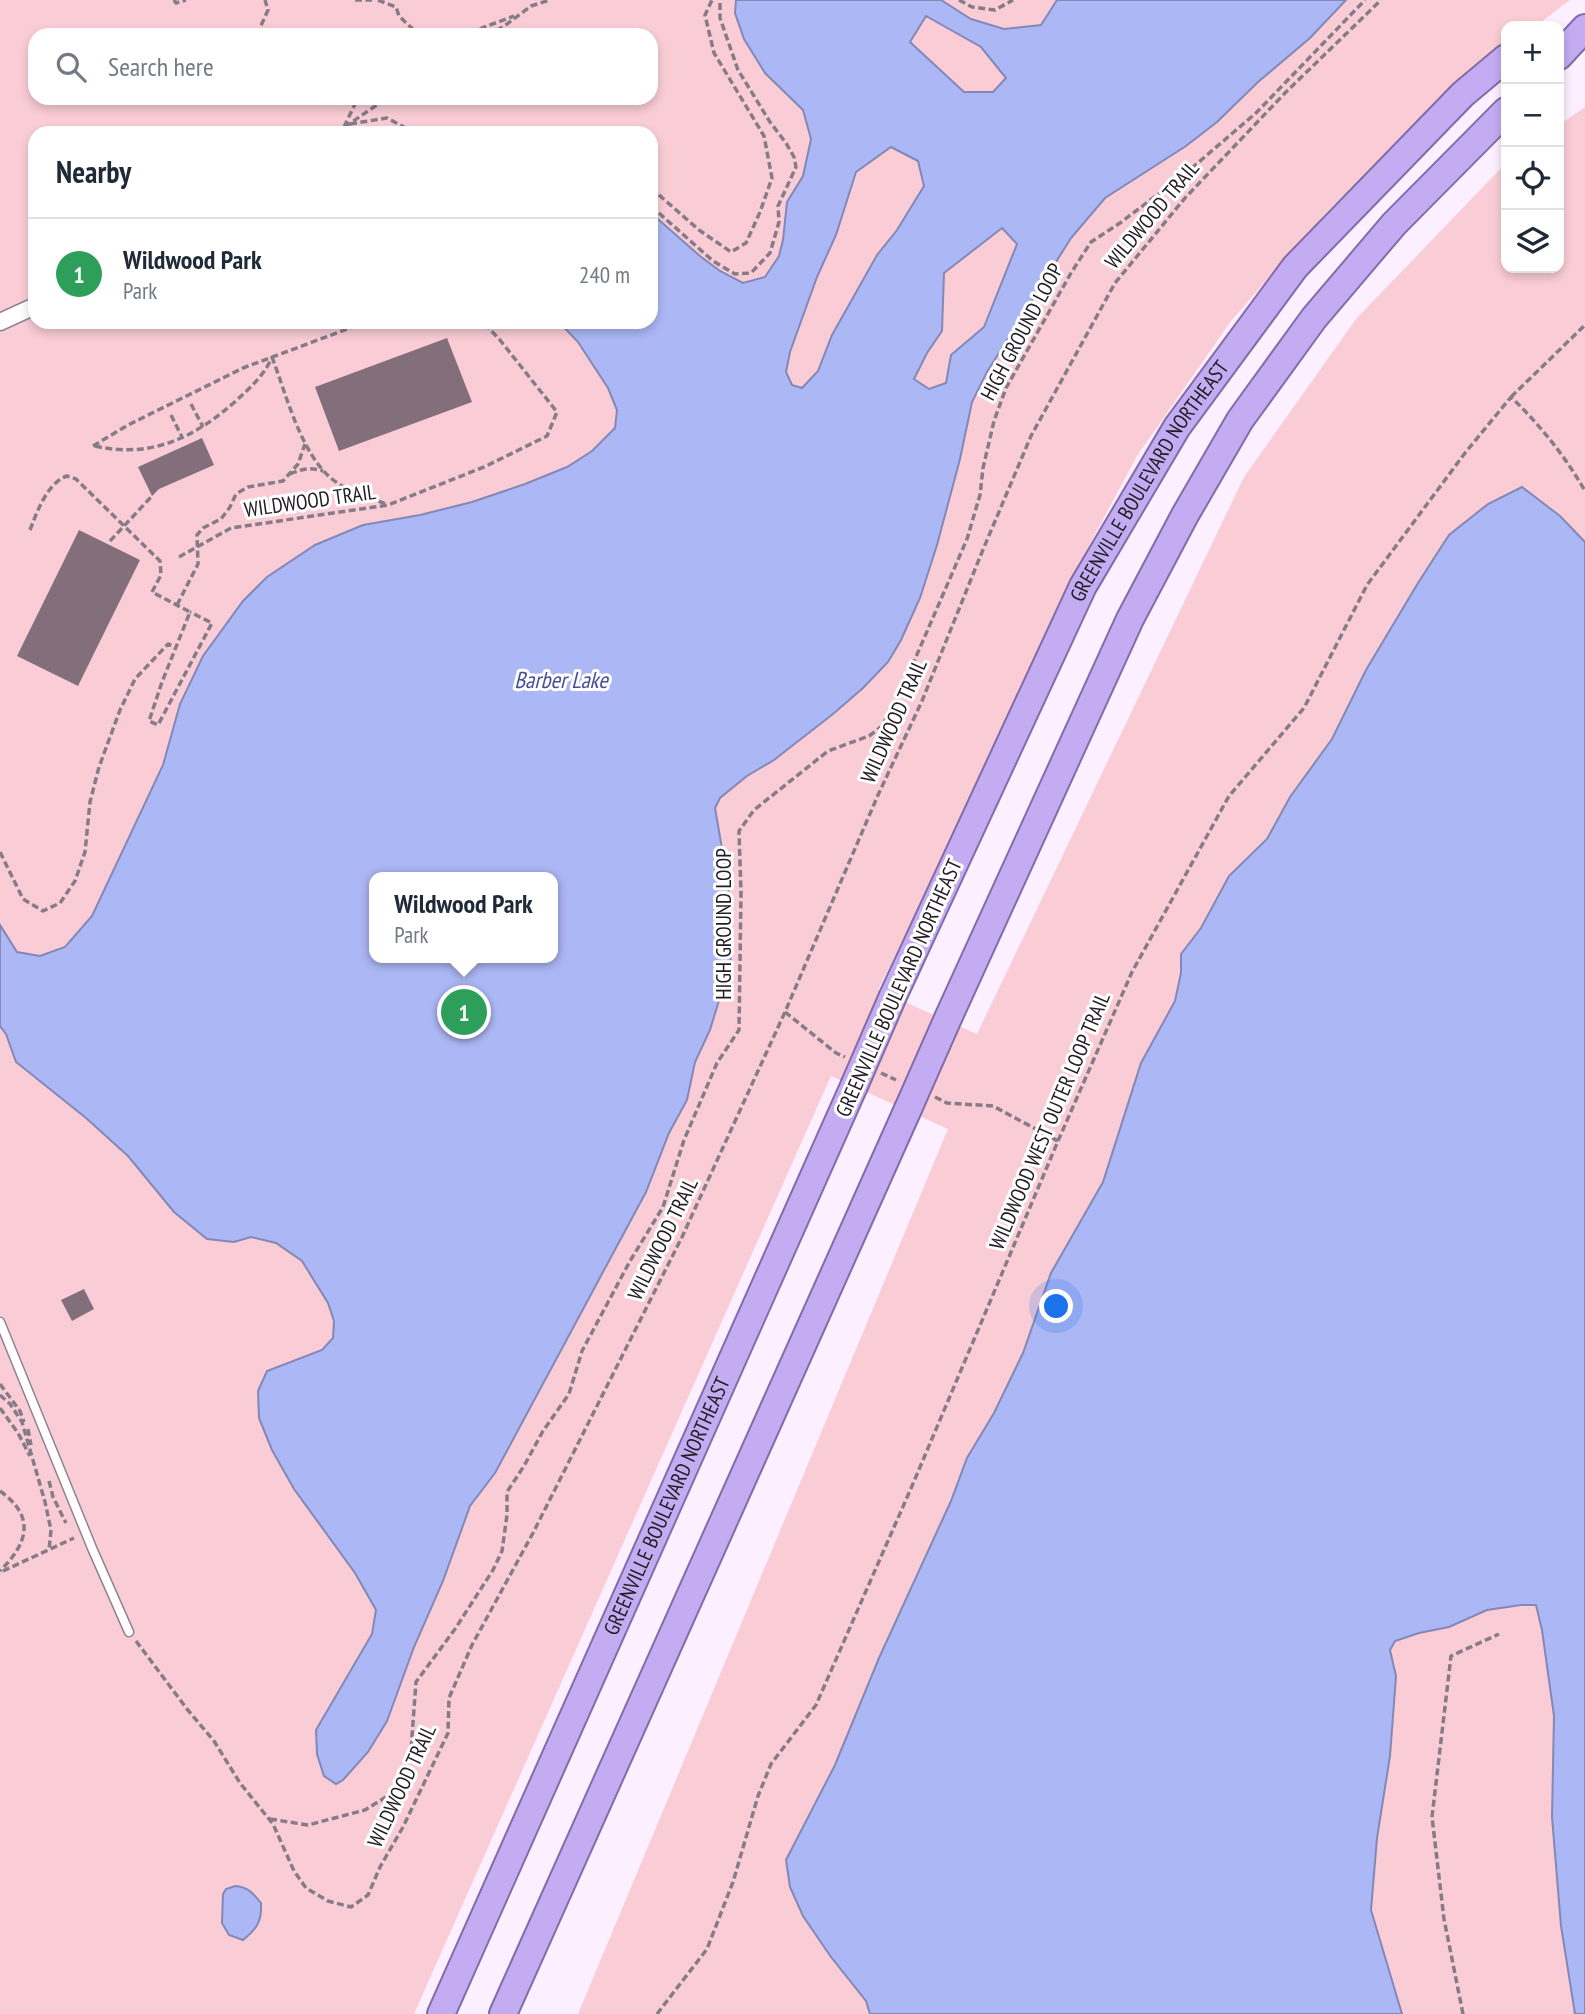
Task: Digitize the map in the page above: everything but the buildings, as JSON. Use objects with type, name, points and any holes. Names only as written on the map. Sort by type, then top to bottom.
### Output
[{"type":"highway","points":[[1564,29],[1585,20]]},
{"type":"highway","points":[[1564,51],[1585,28]]},
{"type":"highway","name":"GREENVILLE BOULEVARD NORTHEAST","points":[[441,2014],[893,996],[1083,586],[1177,427],[1295,267],[1463,94],[1501,62]]},
{"type":"highway","name":"GREENVILLE BOULEVARD NORTHEAST","points":[[503,2014],[949,1016],[1130,619],[1185,515],[1240,420],[1314,318],[1385,234],[1501,116]]},
{"type":"street","points":[[0,323],[28,309]]},
{"type":"lane","points":[[0,1322],[129,1632]]},
{"type":"path","points":[[174,0],[176,3],[186,0]]},
{"type":"path","points":[[260,28],[268,10],[265,0]]},
{"type":"path","points":[[355,0],[372,0]]},
{"type":"path","points":[[378,0],[396,7],[399,16],[412,28]]},
{"type":"path","points":[[498,28],[531,6],[550,0]]},
{"type":"path","points":[[658,194],[699,230],[731,252],[746,243],[772,178],[764,136],[714,53],[705,15],[712,0]]},
{"type":"path","points":[[658,212],[713,261],[735,274],[751,273],[770,253],[779,222],[778,206],[796,167],[786,143],[738,70],[720,18],[720,0]]},
{"type":"path","points":[[959,0],[972,7],[995,10],[1013,0]]},
{"type":"path","name":"HIGH GROUND LOOP","points":[[269,1819],[308,1825],[365,1810],[388,1795],[403,1775],[411,1750],[416,1682],[455,1629],[493,1570],[502,1551],[507,1492],[543,1431],[569,1394],[582,1351],[630,1261],[663,1207],[684,1140],[717,1063],[738,1030],[741,893],[739,831],[754,810],[828,751],[869,736],[881,727],[896,703],[967,539],[981,495],[983,468],[994,421],[1006,388],[1071,273],[1091,242],[1186,173],[1256,113],[1365,0]]},
{"type":"path","name":"WILDWOOD TRAIL","points":[[129,1632],[214,1741],[240,1783],[269,1819],[294,1871],[306,1888],[328,1901],[351,1907],[368,1895],[449,1733],[449,1698],[472,1645],[533,1532],[676,1249],[754,1081],[922,701],[1031,436],[1115,283],[1185,198],[1286,92],[1381,0]]},
{"type":"path","points":[[482,28],[519,15]]},
{"type":"path","points":[[345,126],[355,105]]},
{"type":"path","points":[[347,126],[377,105]]},
{"type":"path","points":[[350,124],[387,118],[402,126]]},
{"type":"path","name":"WILDWOOD WEST OUTER LOOP TRAIL","points":[[657,2014],[707,1949],[733,1882],[758,1796],[771,1764],[816,1705],[1132,972],[1229,796],[1304,708],[1367,585],[1465,453],[1511,397],[1585,325]]},
{"type":"path","points":[[272,357],[268,368],[250,388],[203,427],[164,445],[141,450],[114,450],[93,446],[128,425],[243,368],[272,357],[347,329]]},
{"type":"path","name":"WILDWOOD TRAIL","points":[[179,557],[231,528],[388,505],[484,467],[547,436],[557,412],[490,329]]},
{"type":"path","points":[[272,357],[305,444],[313,457],[333,480],[388,505]]},
{"type":"path","points":[[1511,397],[1528,413],[1570,464],[1585,491]]},
{"type":"path","points":[[191,404],[203,427]]},
{"type":"path","points":[[171,415],[182,437]]},
{"type":"path","points":[[177,605],[198,564],[197,535],[203,528],[221,519],[236,494],[248,487],[283,481],[298,464],[305,444]]},
{"type":"path","points":[[289,474],[313,468],[325,472]]},
{"type":"path","points":[[30,530],[48,492],[58,479],[67,476],[76,479],[160,561],[161,575],[152,592],[212,623],[158,725],[149,720],[190,612]]},
{"type":"path","points":[[110,541],[152,496]]},
{"type":"path","points":[[0,852],[23,899],[43,911],[60,903],[75,881],[85,852],[90,802],[99,767],[120,710],[135,679],[168,644],[176,647]]},
{"type":"path","points":[[0,1384],[20,1411],[29,1431],[34,1464]]},
{"type":"path","points":[[0,1395],[22,1422],[51,1530],[49,1550]]},
{"type":"path","points":[[0,1408],[18,1433],[34,1464]]},
{"type":"path","points":[[47,1472],[53,1497],[67,1526]]},
{"type":"path","points":[[0,1491],[13,1501],[25,1529],[23,1540],[0,1572]]},
{"type":"path","points":[[0,1572],[73,1537]]},
{"type":"path","points":[[1463,2014],[1444,1919],[1432,1817],[1451,1656],[1499,1634]]},
{"type":"shaded area","points":[[0,0],[1570,0],[1543,21],[1501,21],[1501,53],[1440,100],[1325,214],[1231,321],[1137,456],[1073,575],[878,990],[977,1034],[1244,477],[1356,319],[1501,168],[1501,273],[1564,273],[1564,122],[1585,107],[1585,2014],[578,2014],[948,1129],[831,1076],[414,2014],[0,2014]]},
{"type":"water","name":"Barber Lake","points":[[736,0],[941,0],[971,19],[1004,29],[1041,25],[1057,0],[1346,0],[1310,38],[1258,82],[1217,122],[1186,146],[1105,198],[1071,238],[987,372],[972,402],[960,459],[920,598],[888,662],[833,714],[720,798],[715,808],[729,889],[723,922],[731,961],[710,1030],[695,1062],[687,1100],[669,1133],[646,1192],[495,1473],[470,1506],[387,1721],[368,1752],[343,1780],[336,1784],[324,1776],[317,1754],[316,1730],[372,1634],[376,1610],[355,1573],[294,1489],[272,1450],[259,1418],[258,1391],[267,1371],[322,1350],[333,1338],[334,1321],[328,1303],[302,1261],[276,1243],[251,1237],[234,1242],[207,1239],[174,1212],[128,1156],[86,1118],[16,1062],[6,1034],[0,1026],[0,925],[17,952],[40,956],[65,947],[92,916],[163,765],[180,704],[203,656],[243,601],[267,577],[315,545],[363,525],[472,502],[567,467],[592,451],[615,428],[617,410],[608,388],[578,342],[566,329],[658,329],[658,219],[720,271],[743,283],[765,277],[779,256],[787,202],[803,176],[811,139],[803,110],[765,73],[744,39],[735,13]],"holes":[[[926,16],[981,47],[1006,78],[993,92],[964,92],[910,42]],[[891,147],[918,161],[924,186],[897,230],[877,255],[832,335],[818,371],[802,388],[792,385],[786,372],[790,352],[817,277],[836,235],[856,172]],[[1002,228],[1017,244],[984,327],[951,355],[946,383],[929,389],[914,379],[942,331],[944,273]]]},
{"type":"water","points":[[1522,487],[1560,516],[1585,542],[1585,2014],[1575,2014],[1561,1926],[1552,1817],[1554,1716],[1542,1630],[1536,1605],[1521,1605],[1487,1610],[1449,1627],[1395,1641],[1390,1650],[1396,1676],[1390,1756],[1377,1838],[1371,1910],[1402,2014],[870,2014],[866,2001],[803,1916],[790,1887],[786,1860],[835,1765],[879,1658],[951,1501],[967,1458],[994,1413],[1023,1353],[1051,1273],[1103,1182],[1141,1063],[1175,1001],[1181,973],[1181,954],[1201,928],[1229,876],[1267,839],[1290,797],[1332,739],[1366,670],[1449,535],[1488,504]]},
{"type":"water","points":[[235,1886],[250,1891],[261,1903],[258,1924],[243,1940],[229,1935],[222,1923],[223,1894],[226,1889]]},
{"type":"place","name":"Wildwood Park","points":[[464,1012]]}]
